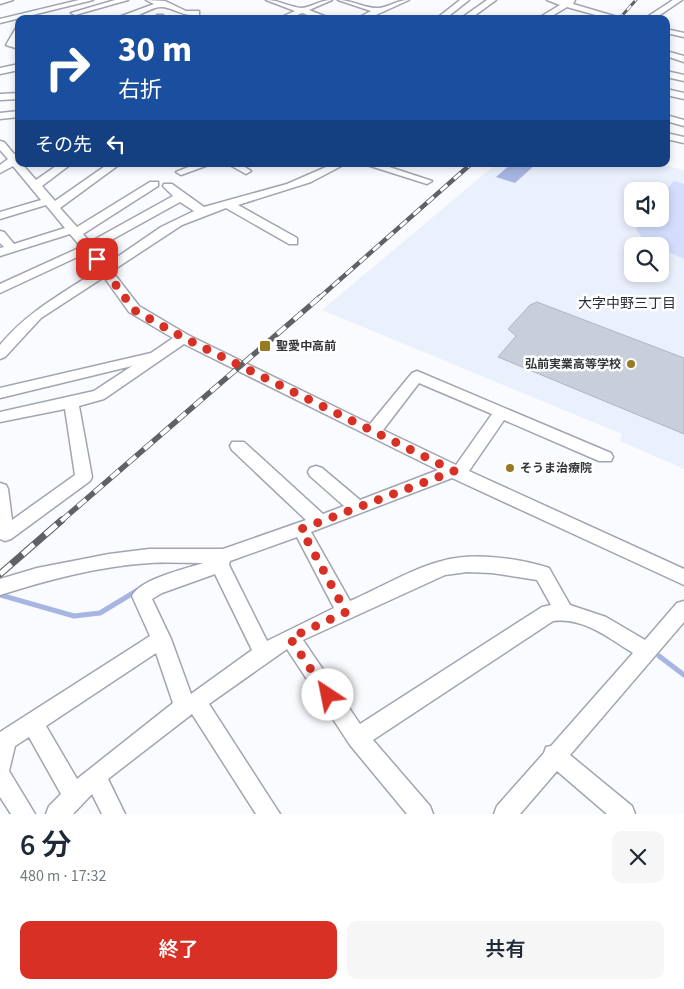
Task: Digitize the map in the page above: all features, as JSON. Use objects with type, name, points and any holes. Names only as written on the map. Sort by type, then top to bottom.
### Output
[{"type":"street","points":[[25,15],[89,0]]},
{"type":"street","points":[[66,15],[100,7],[109,2],[124,0]]},
{"type":"street","points":[[150,0],[185,13],[196,13],[196,15]]},
{"type":"street","points":[[270,0],[316,15]]},
{"type":"street","points":[[290,15],[328,0]]},
{"type":"street","points":[[342,0],[378,11]]},
{"type":"street","points":[[369,15],[405,0]]},
{"type":"street","points":[[445,15],[465,0]]},
{"type":"street","points":[[470,15],[492,0]]},
{"type":"street","points":[[550,0],[595,15]]},
{"type":"street","points":[[548,15],[574,0]]},
{"type":"street","points":[[654,15],[678,0]]},
{"type":"street","points":[[133,15],[172,1]]},
{"type":"street","points":[[100,7],[118,15]]},
{"type":"street","points":[[0,21],[15,17]]},
{"type":"street","points":[[670,31],[684,35]]},
{"type":"street","points":[[0,42],[14,46]]},
{"type":"street","points":[[670,55],[683,58]]},
{"type":"street","points":[[0,71],[15,68]]},
{"type":"street","points":[[670,72],[684,78]]},
{"type":"street","points":[[670,93],[684,96]]},
{"type":"street","points":[[0,97],[15,96]]},
{"type":"street","points":[[0,116],[15,114]]},
{"type":"street","points":[[670,119],[684,122]]},
{"type":"street","points":[[670,137],[684,140]]},
{"type":"street","points":[[0,144],[15,155]]},
{"type":"street","points":[[0,170],[15,159]]},
{"type":"street","points":[[24,167],[36,185],[106,271],[134,310],[184,338],[456,472],[684,577]]},
{"type":"street","points":[[36,185],[62,167]]},
{"type":"street","points":[[0,216],[52,204],[110,167]]},
{"type":"street","points":[[181,172],[197,167]]},
{"type":"street","points":[[239,167],[246,171]]},
{"type":"street","points":[[0,354],[17,331],[48,305],[106,271],[140,246],[203,212],[308,181],[334,167]]},
{"type":"street","points":[[379,167],[427,181]]},
{"type":"street","points":[[0,235],[5,250],[74,231],[154,184]]},
{"type":"street","points":[[168,186],[180,198],[203,212]]},
{"type":"street","points":[[0,289],[88,248],[180,198]]},
{"type":"street","points":[[229,205],[293,241]]},
{"type":"street","points":[[0,417],[72,403],[99,395],[184,338]]},
{"type":"street","points":[[0,393],[161,354]]},
{"type":"street","points":[[373,431],[416,376],[605,457]]},
{"type":"street","points":[[0,489],[5,534],[84,477],[72,403]]},
{"type":"street","points":[[269,814],[191,705],[141,596],[156,587],[221,560],[456,472],[501,413]]},
{"type":"street","points":[[238,446],[320,522]]},
{"type":"street","points":[[316,472],[358,508]]},
{"type":"street","points":[[301,529],[346,612]]},
{"type":"street","points":[[0,587],[37,576],[109,561],[149,556],[221,560]]},
{"type":"street","points":[[221,560],[263,653]]},
{"type":"street","points":[[57,814],[95,776],[263,653],[290,638],[442,568],[460,563],[543,573],[563,610]]},
{"type":"street","points":[[505,814],[554,755],[684,609]]},
{"type":"street","points":[[357,738],[550,613],[563,610],[604,625],[646,652]]},
{"type":"street","points":[[290,638],[357,738],[422,814]]},
{"type":"street","points":[[0,767],[6,740],[161,639]]},
{"type":"street","points":[[32,722],[74,795]]},
{"type":"street","points":[[554,755],[624,814]]},
{"type":"street","points":[[0,776],[24,814]]},
{"type":"street","points":[[95,776],[114,814]]},
{"type":"shaded area","points":[[670,166],[684,170],[684,469],[620,441],[622,434],[322,310],[492,167]]},
{"type":"shaded area","points":[[508,167],[533,167],[515,183],[496,177]]},
{"type":"shaded area","points":[[674,181],[684,184],[684,259],[669,252],[669,237],[642,237],[636,229],[637,227],[669,227],[669,187]]},
{"type":"building","name":"弘前実業高等学校","points":[[537,302],[684,358],[684,434],[498,357],[516,336],[508,329],[530,305]]},
{"type":"waterway","points":[[0,595],[74,616],[100,613],[138,590]]},
{"type":"waterway","points":[[659,656],[684,675]]},
{"type":"railway","points":[[623,15],[636,0]]},
{"type":"railway","points":[[319,298],[468,167]]},
{"type":"railway","points":[[61,521],[320,297]]},
{"type":"railway","points":[[0,574],[62,520]]},
{"type":"place","name":"聖愛中高前","points":[[265,346]]},
{"type":"place","name":"弘前実業高等学校","points":[[631,364]]},
{"type":"place","name":"そうま治療院","points":[[510,468]]},
{"type":"district","name":"大字中野三丁目","points":[[627,303]]},
{"type":"route","points":[[97,259],[134,310],[184,338],[454,471],[301,529],[346,612],[290,638],[328,695]]}]
